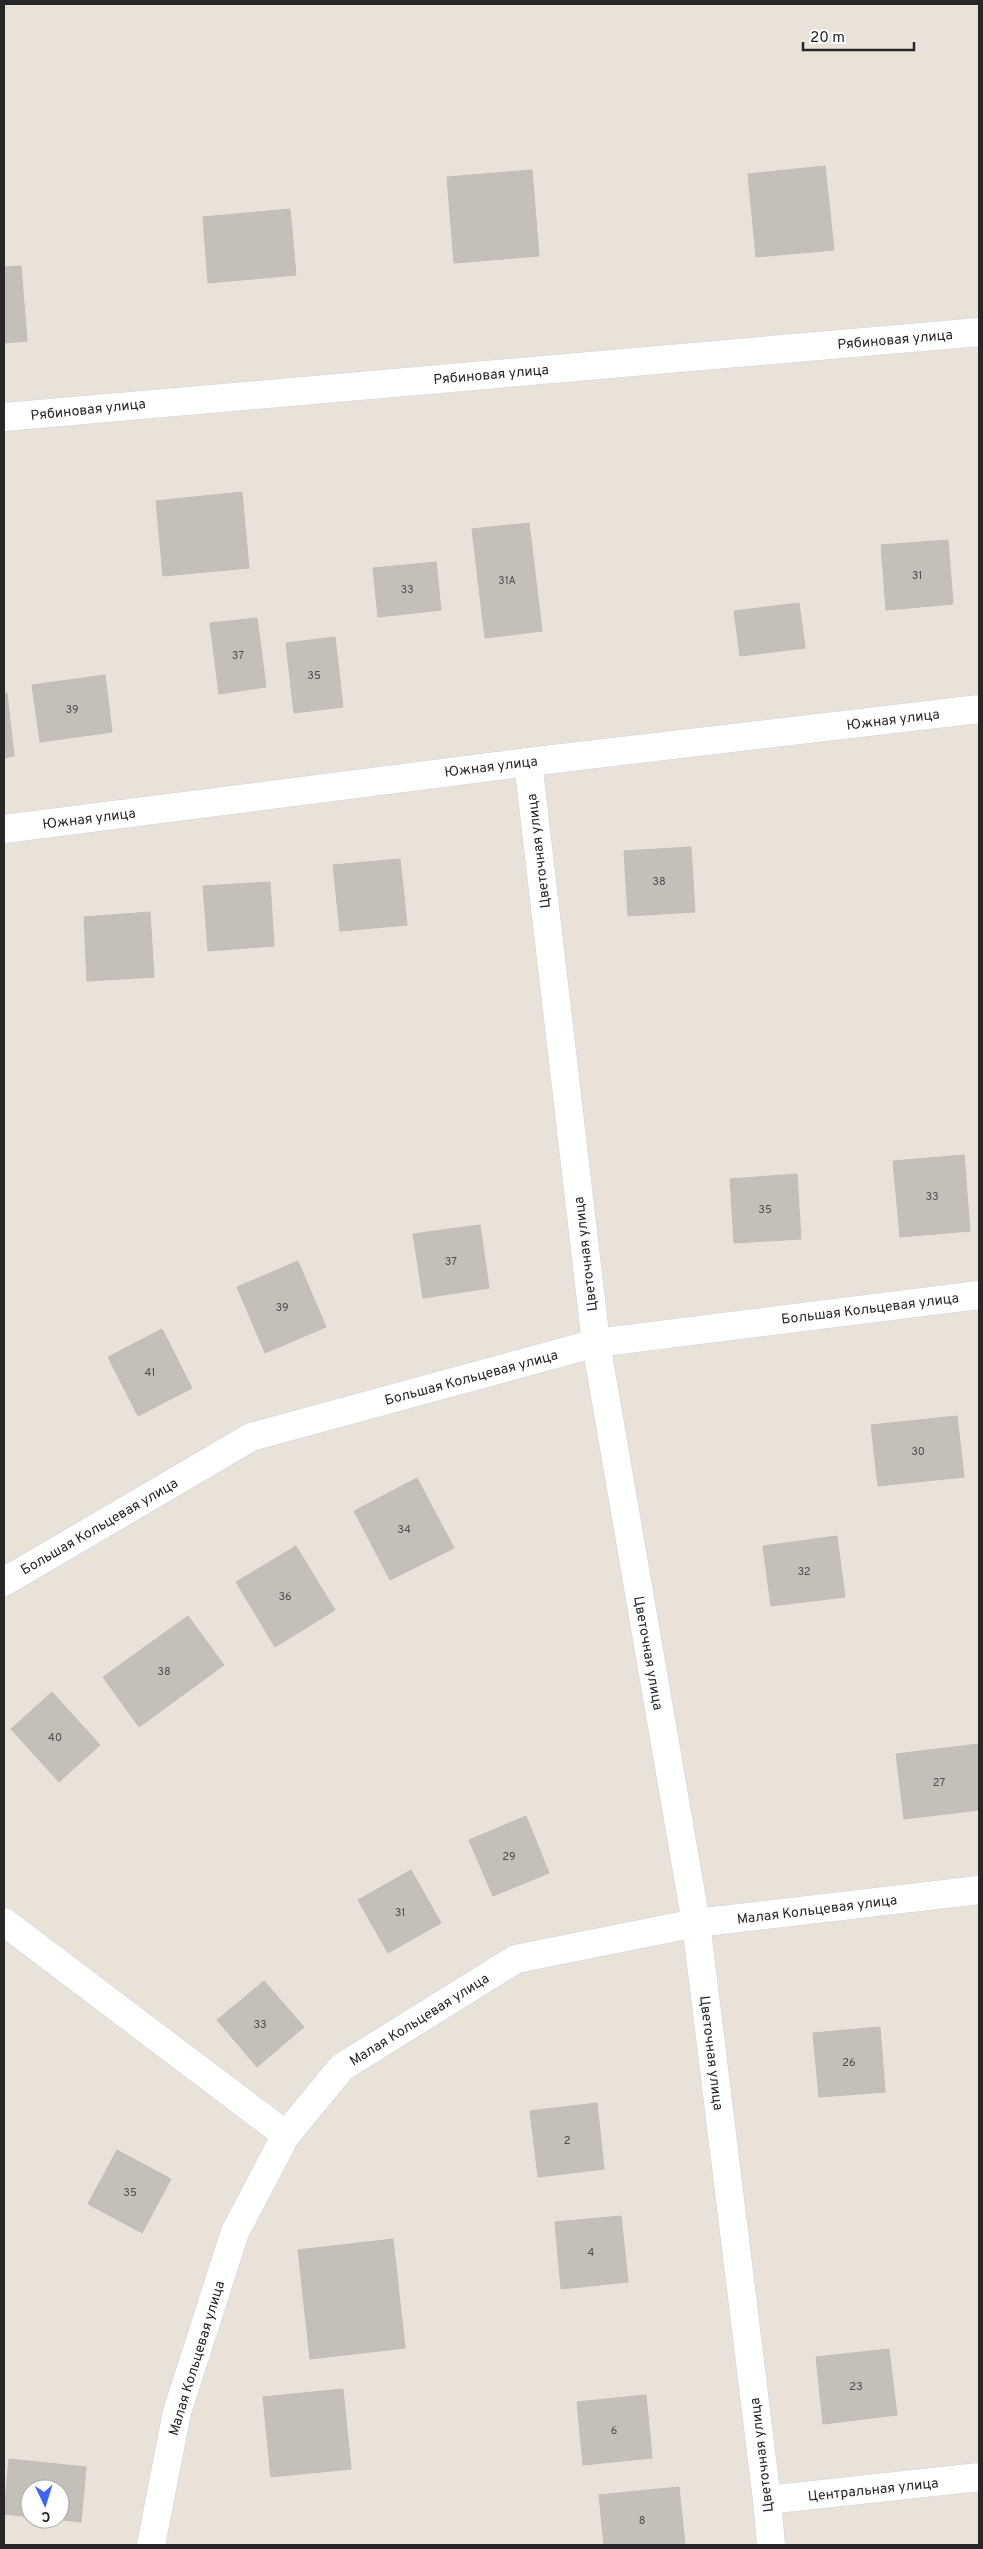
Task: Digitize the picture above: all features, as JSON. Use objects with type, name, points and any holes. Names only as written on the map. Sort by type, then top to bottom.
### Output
[{"type":"street","name":"Рябиновая улица","points":[[4,417],[979,332]]},
{"type":"street","name":"Южная улица","points":[[4,829],[528,762],[979,709]]},
{"type":"street","name":"Цветочная улица","points":[[528,762],[596,1343],[696,1923],[771,2545]]},
{"type":"street","name":"Большая Кольцевая улица","points":[[4,1582],[251,1437],[596,1343],[979,1295]]},
{"type":"street","name":"Малая Кольцевая улица","points":[[151,2545],[177,2412],[232,2241],[286,2135],[342,2067],[516,1960],[696,1923],[979,1890]]},
{"type":"street","points":[[4,1922],[286,2135]]},
{"type":"street","name":"Центральная улица","points":[[767,2500],[979,2478]]},
{"type":"building","points":[[825,166],[834,250],[756,257],[748,174]]},
{"type":"building","points":[[532,170],[539,256],[454,263],[447,177]]},
{"type":"building","points":[[290,209],[296,275],[208,283],[203,217]]},
{"type":"building","points":[[21,266],[27,341],[4,343],[4,267]]},
{"type":"building","points":[[242,492],[249,568],[163,576],[156,501]]},
{"type":"building","points":[[529,523],[542,631],[485,638],[472,529]]},
{"type":"building","points":[[948,540],[953,604],[886,610],[881,545]]},
{"type":"building","points":[[436,562],[441,610],[378,617],[373,568]]},
{"type":"building","points":[[799,603],[805,648],[740,656],[734,611]]},
{"type":"building","points":[[257,618],[266,687],[219,694],[210,623]]},
{"type":"building","points":[[335,637],[343,707],[294,713],[286,643]]},
{"type":"building","points":[[105,675],[112,732],[40,742],[32,685]]},
{"type":"building","points":[[4,693],[7,693],[14,756],[4,758]]},
{"type":"building","points":[[691,847],[695,912],[628,916],[624,851]]},
{"type":"building","points":[[400,859],[407,925],[340,931],[333,865]]},
{"type":"building","points":[[270,882],[274,946],[208,951],[203,886]]},
{"type":"building","points":[[150,912],[154,977],[87,981],[84,917]]},
{"type":"building","points":[[964,1155],[970,1231],[900,1237],[893,1161]]},
{"type":"building","points":[[797,1174],[801,1239],[734,1243],[730,1179]]},
{"type":"building","points":[[480,1225],[489,1288],[423,1298],[413,1234]]},
{"type":"building","points":[[298,1261],[326,1327],[265,1353],[237,1287]]},
{"type":"building","points":[[162,1329],[192,1388],[138,1416],[108,1357]]},
{"type":"building","points":[[957,1416],[964,1477],[878,1486],[871,1425]]},
{"type":"building","points":[[417,1478],[454,1548],[390,1580],[354,1511]]},
{"type":"building","points":[[837,1536],[845,1597],[771,1606],[763,1546]]},
{"type":"building","points":[[296,1546],[335,1610],[275,1647],[236,1582]]},
{"type":"building","points":[[188,1616],[224,1665],[139,1727],[103,1677]]},
{"type":"building","points":[[52,1692],[100,1745],[59,1782],[11,1729]]},
{"type":"building","points":[[979,1744],[979,1810],[904,1819],[896,1754]]},
{"type":"building","points":[[526,1816],[549,1873],[493,1896],[469,1840]]},
{"type":"building","points":[[411,1870],[441,1923],[388,1953],[358,1900]]},
{"type":"building","points":[[264,1981],[304,2027],[257,2067],[217,2020]]},
{"type":"building","points":[[880,2027],[885,2092],[819,2097],[813,2033]]},
{"type":"building","points":[[597,2103],[604,2169],[538,2177],[530,2111]]},
{"type":"building","points":[[117,2150],[171,2179],[142,2233],[88,2204]]},
{"type":"building","points":[[621,2216],[628,2282],[561,2289],[555,2222]]},
{"type":"building","points":[[393,2239],[405,2348],[310,2359],[298,2250]]},
{"type":"building","points":[[889,2349],[897,2415],[823,2424],[816,2357]]},
{"type":"building","points":[[343,2389],[351,2469],[271,2477],[263,2397]]},
{"type":"building","points":[[646,2395],[652,2458],[583,2465],[577,2402]]},
{"type":"building","points":[[9,2459],[86,2467],[81,2522],[70,2521],[70,2479],[20,2479],[20,2516],[4,2514]]},
{"type":"building","points":[[679,2487],[685,2545],[604,2545],[599,2495]]}]
